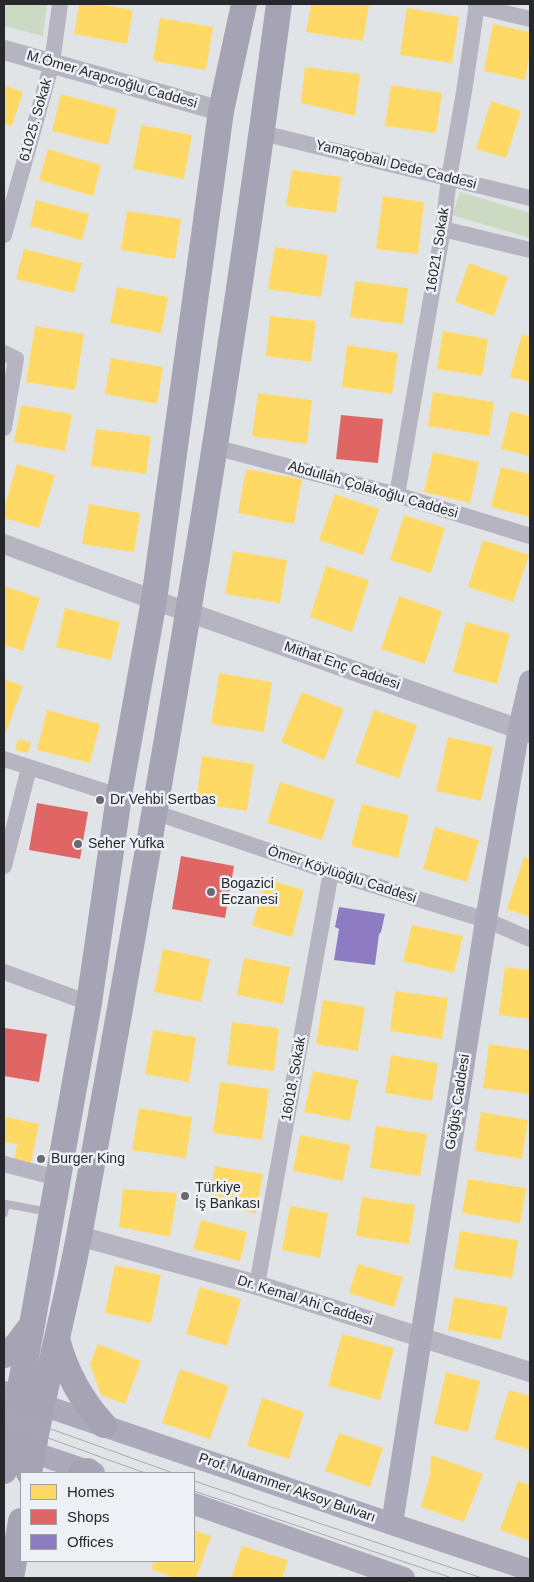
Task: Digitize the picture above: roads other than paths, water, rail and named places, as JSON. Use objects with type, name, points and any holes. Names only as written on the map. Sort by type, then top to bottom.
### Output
[{"type":"main road","points":[[19,1453],[11,1394],[32,1325],[89,1003],[119,796],[154,600],[221,110],[244,4]]},
{"type":"main road","points":[[4,1471],[19,1453],[44,1404],[79,1236],[189,612],[262,133],[279,4]]},
{"type":"main road","name":"Göğüş Caddesi","points":[[392,1524],[486,920],[525,731],[530,681]]},
{"type":"main road","points":[[4,1355],[16,1346],[32,1325]]},
{"type":"main road","points":[[57,1339],[74,1385],[93,1413],[104,1425]]},
{"type":"main road","name":"Prof. Muammer Aksoy Bulvarı","points":[[11,1394],[530,1570]]},
{"type":"main road","points":[[19,1453],[85,1472]]},
{"type":"main road","points":[[195,1504],[404,1578]]},
{"type":"main road","points":[[11,1578],[20,1528]]},
{"type":"street","name":"61025. Sokak","points":[[4,235],[52,63],[60,4]]},
{"type":"street","points":[[477,5],[530,19]]},
{"type":"street","name":"16021. Sokak","points":[[397,495],[443,229],[449,178],[477,5]]},
{"type":"street","name":"M.Ömer Arapcıoğlu Caddesi","points":[[4,50],[221,110]]},
{"type":"street","name":"Yamaçobalı Dede Caddesi","points":[[262,133],[530,198]]},
{"type":"street","points":[[443,229],[530,250]]},
{"type":"street","points":[[4,354],[16,359],[4,428]]},
{"type":"street","name":"Abdullah Çolakoğlu Caddesi","points":[[214,448],[397,495],[530,536]]},
{"type":"street","name":"Mithat Enç Caddesi","points":[[4,544],[154,600],[525,731]]},
{"type":"street","points":[[4,759],[119,796]]},
{"type":"street","points":[[4,866],[29,768]]},
{"type":"street","name":"Ömer Köylüoğlu Caddesi","points":[[154,812],[331,872],[486,920],[530,939]]},
{"type":"street","name":"16018. Sokak","points":[[257,1285],[331,872]]},
{"type":"street","points":[[4,972],[89,1003]]},
{"type":"street","points":[[4,1164],[57,1178]]},
{"type":"street","name":"Dr. Kemal Ahi Caddesi","points":[[79,1236],[257,1285],[530,1372]]},
{"type":"lane","points":[[4,1213],[6,1204],[51,1213]]},
{"type":"tram line","points":[[4,1412],[170,1472]]},
{"type":"tram line","points":[[4,1422],[142,1472]]},
{"type":"tram line","points":[[195,1481],[482,1578]]},
{"type":"tram line","points":[[195,1491],[452,1578]]},
{"type":"place","name":"Dr Vehbi Sertbas","points":[[100,800]]},
{"type":"place","name":"Seher Yufka","points":[[78,844]]},
{"type":"place","name":"Bogazici Eczanesi","points":[[211,892]]},
{"type":"place","name":"Burger King","points":[[41,1159]]},
{"type":"place","name":"Türkiye İş Bankası","points":[[185,1196]]}]
